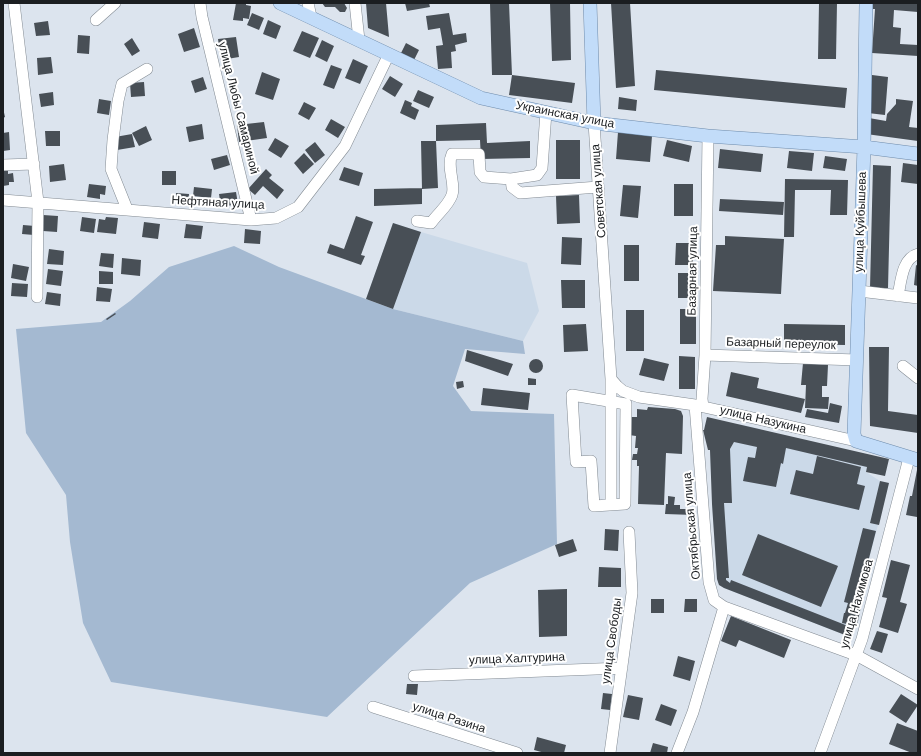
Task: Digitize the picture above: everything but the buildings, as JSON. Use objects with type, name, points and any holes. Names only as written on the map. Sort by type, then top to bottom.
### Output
[{"type":"main road","name":"Украинская улица","points":[[280,3],[481,98],[594,123],[708,136],[864,147],[918,154]]},
{"type":"main road","name":"Советская улица","points":[[590,3],[594,123]]},
{"type":"main road","name":"улица Куйбышева","points":[[856,442],[854,434],[864,147],[866,3]]},
{"type":"main road","name":"улица Назукина","points":[[856,442],[914,459]]},
{"type":"street","points":[[14,3],[38,202],[36,297]]},
{"type":"street","points":[[96,20],[115,3]]},
{"type":"street","name":"улица Любы Самариной","points":[[200,3],[202,17],[251,220]]},
{"type":"street","points":[[308,3],[311,17]]},
{"type":"street","points":[[355,3],[359,40]]},
{"type":"street","name":"Нефтяная улица","points":[[3,200],[251,220],[276,218],[298,207],[346,146],[389,54]]},
{"type":"street","points":[[127,210],[111,169],[118,102],[122,84],[147,69]]},
{"type":"street","points":[[417,221],[431,223],[446,206],[453,193],[450,160],[452,154],[479,154],[480,172],[484,177],[511,179],[537,175],[542,168],[546,112]]},
{"type":"street","name":"Советская улица","points":[[594,123],[611,379],[611,505]]},
{"type":"street","name":"Базарная улица","points":[[699,406],[702,399],[705,355],[708,136]]},
{"type":"street","points":[[3,165],[34,164]]},
{"type":"street","points":[[511,179],[512,187],[520,193],[598,187]]},
{"type":"street","points":[[898,296],[904,268],[909,259],[915,254],[918,254]]},
{"type":"street","points":[[859,291],[918,298]]},
{"type":"street","name":"Базарный переулок","points":[[705,355],[857,360]]},
{"type":"street","points":[[903,366],[918,378]]},
{"type":"street","name":"улица Назукина","points":[[611,379],[623,391],[639,397],[699,406],[856,442]]},
{"type":"street","points":[[572,395],[611,401],[626,404],[625,504],[594,506],[591,461],[576,462],[572,395]]},
{"type":"street","name":"Октябрьская улица","points":[[699,406],[709,582],[714,600],[724,607]]},
{"type":"street","name":"улица Нахимова","points":[[820,753],[862,639],[914,459]]},
{"type":"street","name":"улица Свободы","points":[[610,753],[632,593],[630,532]]},
{"type":"street","points":[[678,753],[694,712],[724,607],[856,655],[918,689]]},
{"type":"street","name":"улица Халтурина","points":[[414,676],[622,668]]},
{"type":"street","name":"улица Разина","points":[[373,707],[517,753]]},
{"type":"shaded area","points":[[393,223],[527,263],[539,311],[523,341],[393,309],[366,299]]},
{"type":"shaded area","points":[[234,246],[279,267],[393,309],[523,341],[525,354],[465,349],[453,386],[471,411],[554,414],[557,544],[470,583],[327,717],[111,682],[83,623],[70,542],[66,495],[26,433],[16,329],[101,322],[130,301],[169,267]]},
{"type":"shaded area","points":[[738,424],[761,429],[759,441],[870,455],[866,472],[880,481],[889,483],[857,605],[861,606],[857,626],[848,626],[845,635],[724,588],[718,583],[712,504],[732,503],[731,475],[711,475],[710,450],[730,449],[734,442]]}]
